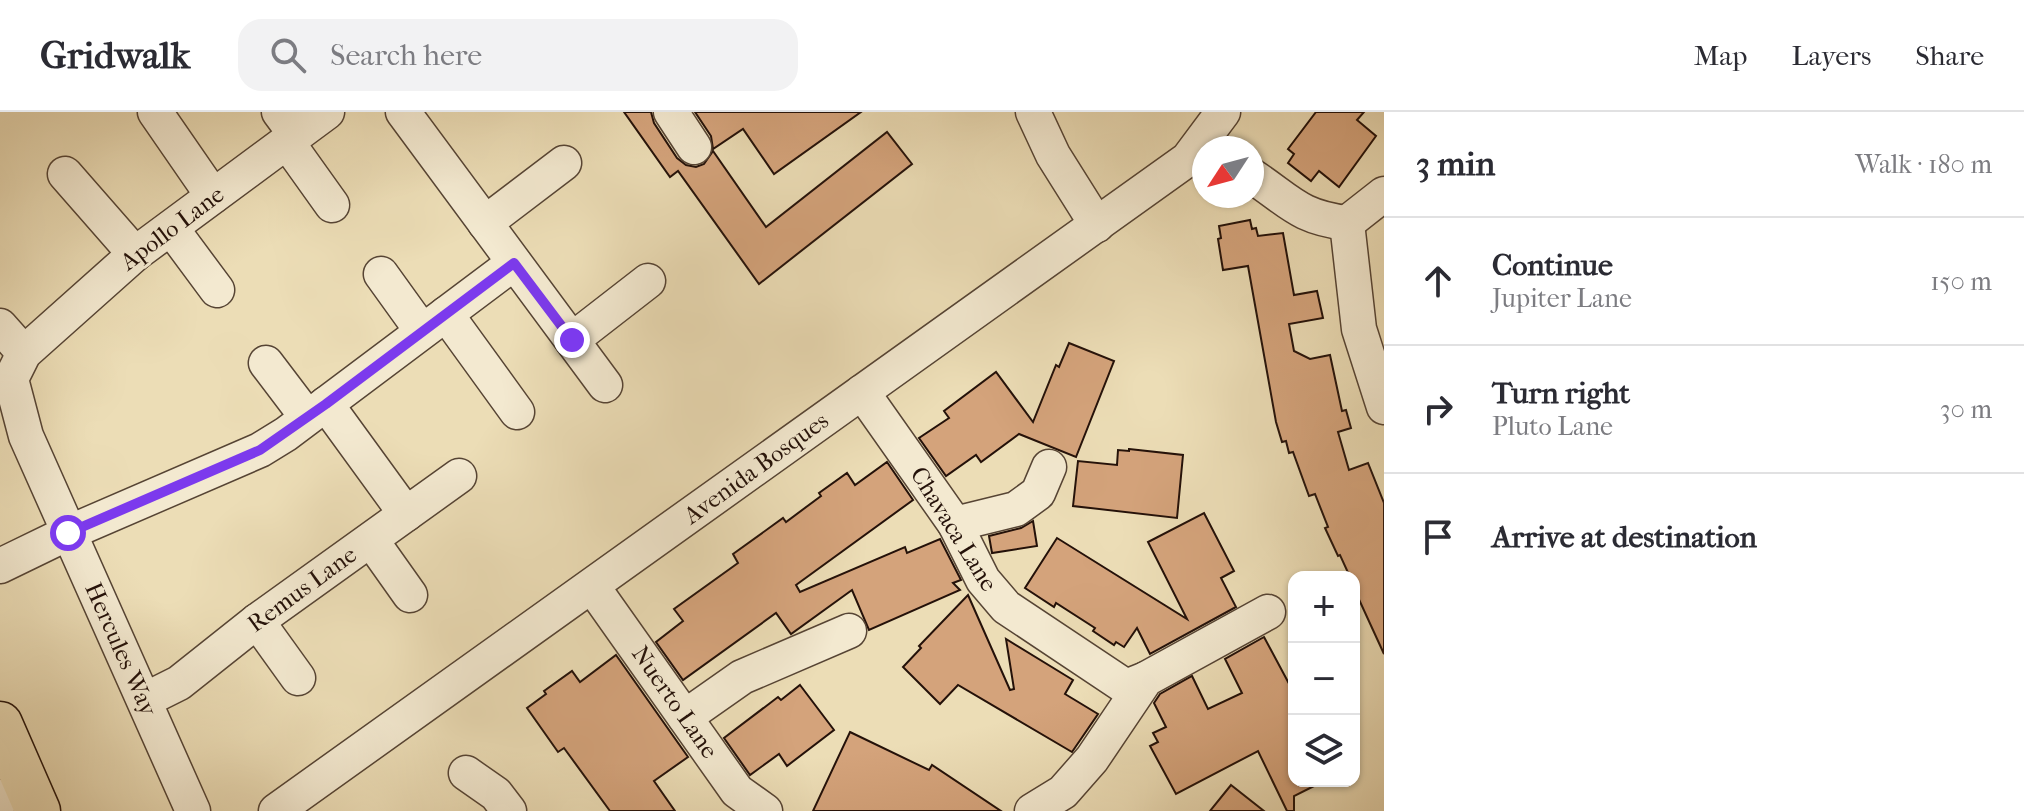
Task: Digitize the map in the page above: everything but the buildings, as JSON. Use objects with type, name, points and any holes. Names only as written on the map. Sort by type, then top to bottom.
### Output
[{"type":"main road","points":[[0,724],[22,799]]},
{"type":"street","points":[[155,112],[213,196]]},
{"type":"street","name":"Apollo Lane","points":[[24,353],[135,254],[213,196],[287,130],[327,112]]},
{"type":"street","points":[[403,112],[605,385]]},
{"type":"street","points":[[671,112],[694,147]]},
{"type":"street","points":[[1033,112],[1053,155],[1097,225]]},
{"type":"street","name":"Avenida Bosques","points":[[1210,136],[1223,112]]},
{"type":"street","points":[[287,130],[332,205]]},
{"type":"street","points":[[485,223],[564,163]]},
{"type":"street","name":"Avenida Bosques","points":[[276,811],[1097,225],[1192,163]]},
{"type":"street","points":[[65,174],[135,254]]},
{"type":"street","points":[[1264,185],[1318,219],[1347,223],[1384,194]]},
{"type":"street","points":[[1347,223],[1359,329],[1384,407]]},
{"type":"street","points":[[171,228],[217,290]]},
{"type":"street","points":[[0,566],[68,533],[260,450],[514,263]]},
{"type":"street","points":[[381,274],[434,322],[517,412]]},
{"type":"street","points":[[572,340],[648,281]]},
{"type":"street","points":[[0,326],[24,353]]},
{"type":"street","name":"Hercules Way","points":[[24,353],[11,379],[26,436],[193,811]]},
{"type":"street","points":[[266,363],[317,410],[406,514]]},
{"type":"street","name":"Chavaca Lane","points":[[862,392],[955,524],[983,580],[1006,607],[1126,687],[1146,679]]},
{"type":"street","points":[[955,524],[1016,509],[1038,493],[1049,467]]},
{"type":"street","name":"Remus Lane","points":[[145,700],[179,683],[257,621],[459,476]]},
{"type":"street","points":[[371,540],[410,595]]},
{"type":"street","name":"Nuerto Lane","points":[[592,586],[737,791],[765,811]]},
{"type":"street","points":[[1032,811],[1063,792],[1092,759],[1146,679],[1268,612]]},
{"type":"street","points":[[257,621],[298,678]]},
{"type":"street","points":[[685,717],[742,677],[849,631]]},
{"type":"street","points":[[466,773],[496,794],[509,811]]},
{"type":"route","points":[[68,533],[260,450],[286,434],[514,263],[572,340]]}]
